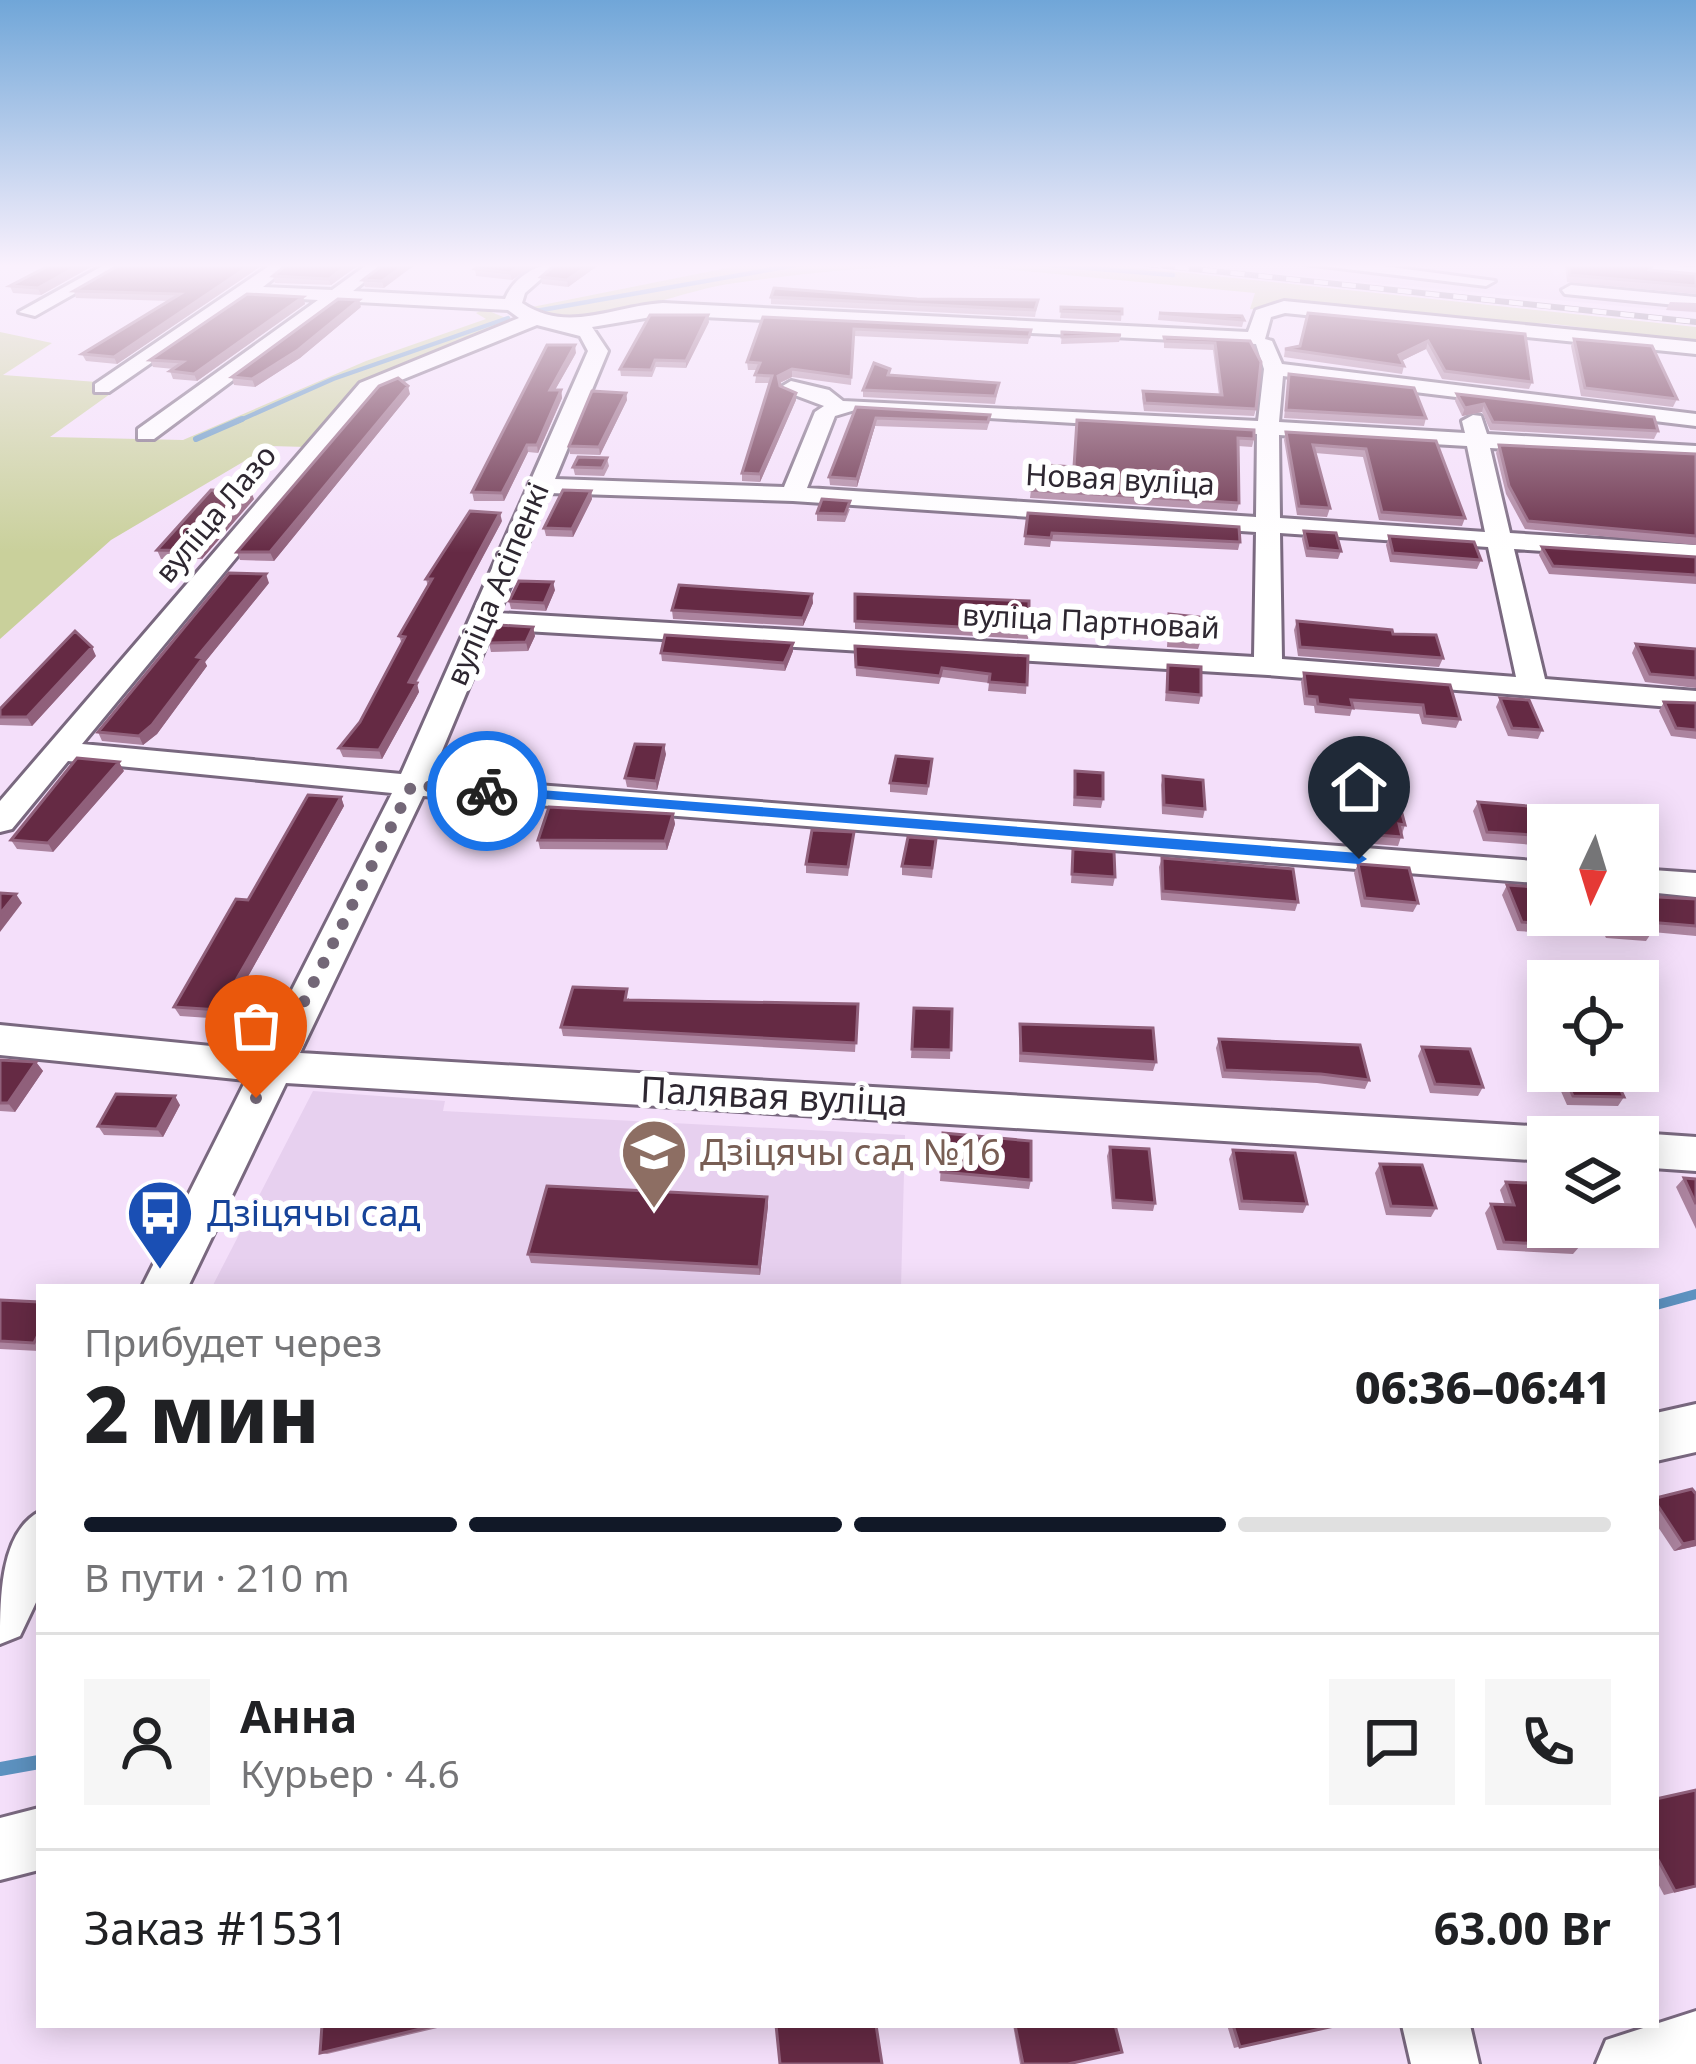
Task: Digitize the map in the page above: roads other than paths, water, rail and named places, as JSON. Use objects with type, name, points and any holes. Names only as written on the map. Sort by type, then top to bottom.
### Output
[{"type":"street","points":[[102,388],[143,360]]},
{"type":"street","points":[[146,434],[249,360]]},
{"type":"street","name":"вуліца Лазо","points":[[0,822],[367,387],[422,360]]},
{"type":"street","name":"вуліца Асіпенкі","points":[[166,1284],[412,785],[594,360]]},
{"type":"street","points":[[1268,666],[1268,426],[1273,360]]},
{"type":"street","points":[[1274,369],[1696,420]]},
{"type":"street","points":[[791,387],[822,394],[835,405],[1696,453]]},
{"type":"street","points":[[1467,392],[1532,686]]},
{"type":"street","points":[[793,494],[826,412],[835,405]]},
{"type":"street","name":"Новая вуліца","points":[[540,486],[793,494],[1696,553]]},
{"type":"street","name":"вуліца Партновай","points":[[482,620],[1268,666],[1696,700]]},
{"type":"street","points":[[59,751],[412,785],[1527,871]]},
{"type":"street","points":[[1659,882],[1696,885]]},
{"type":"street","name":"Палявая вуліца","points":[[0,1040],[271,1067],[1527,1143]]},
{"type":"street","points":[[1659,1151],[1696,1154]]},
{"type":"street","points":[[1659,1436],[1696,1428]]},
{"type":"street","points":[[0,1616],[36,1545]]},
{"type":"street","points":[[0,1849],[36,1840]]},
{"type":"street","points":[[1437,2028],[1445,2064]]},
{"type":"street","points":[[1630,2064],[1696,2045]]},
{"type":"waterway","points":[[236,422],[387,360]]},
{"type":"waterway","points":[[196,439],[242,419]]},
{"type":"waterway","points":[[1659,1304],[1696,1294]]},
{"type":"waterway","points":[[0,1769],[36,1763]]},
{"type":"place","name":"Дзіцячы сад №16","points":[[654,1211]]},
{"type":"place","name":"Дзіцячы сад","points":[[160,1272]]}]
